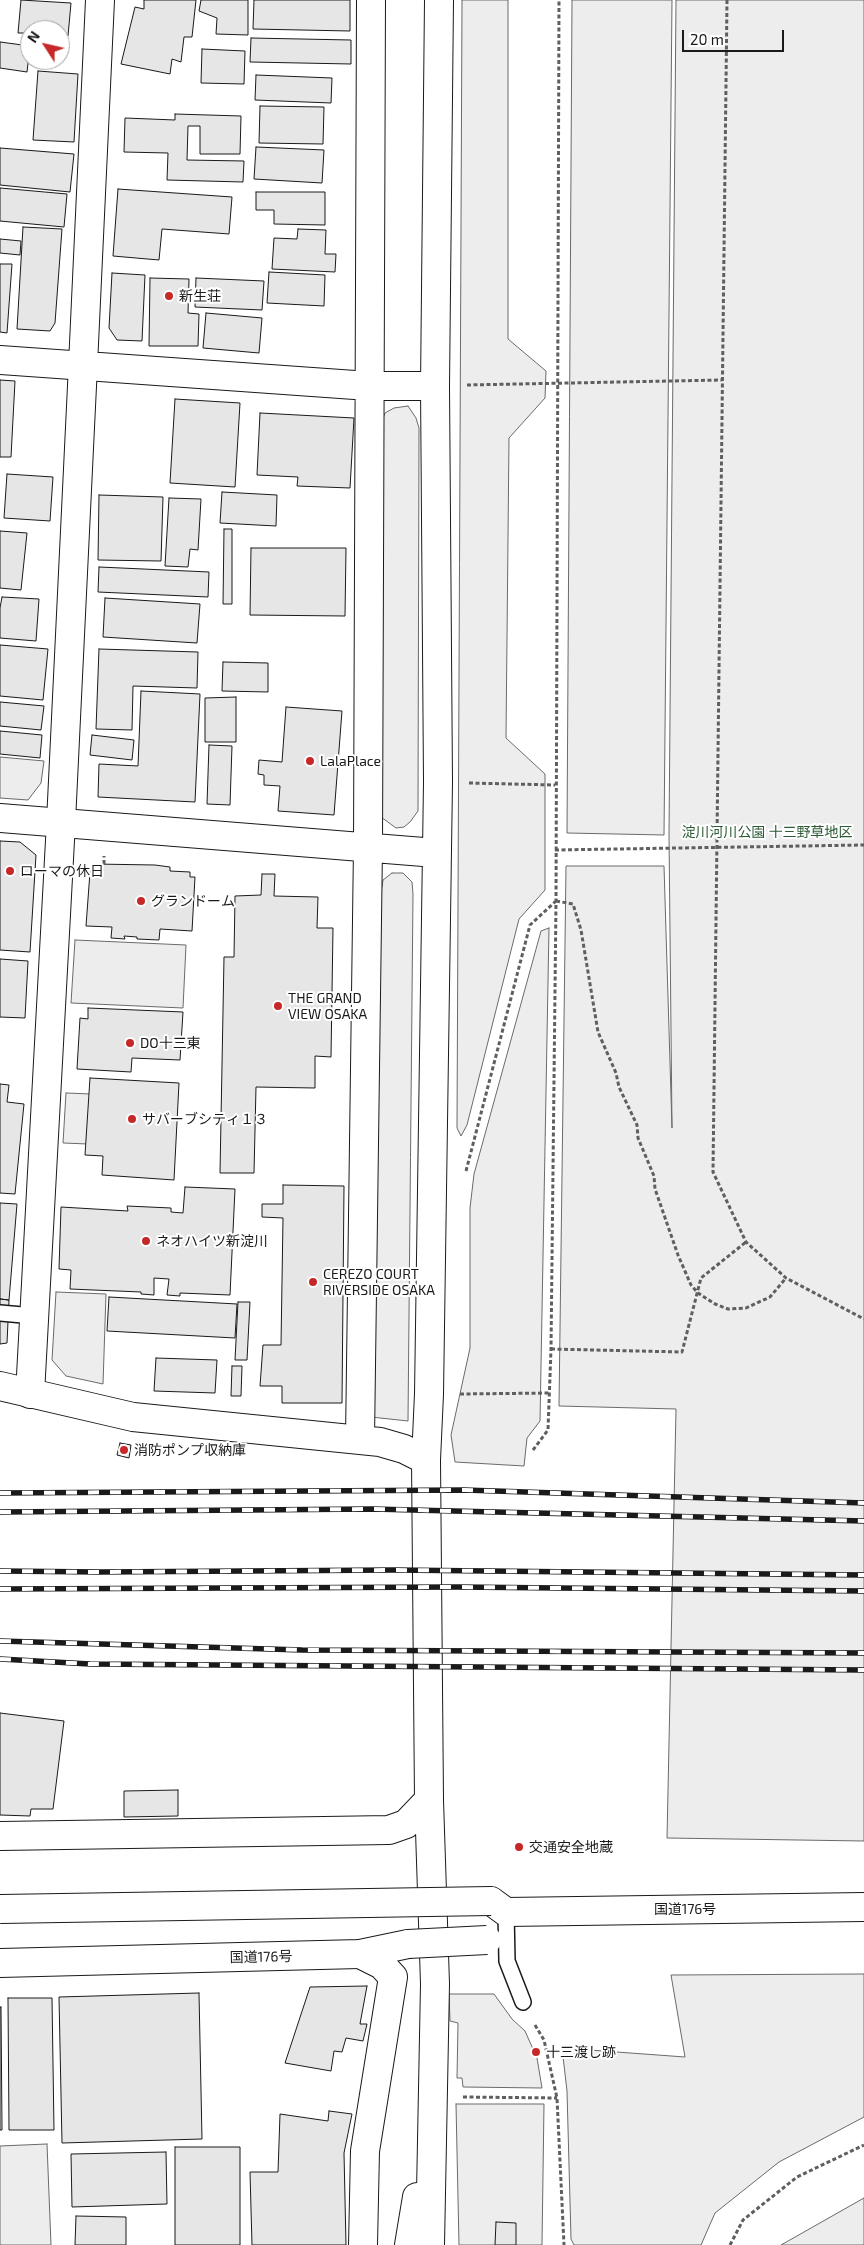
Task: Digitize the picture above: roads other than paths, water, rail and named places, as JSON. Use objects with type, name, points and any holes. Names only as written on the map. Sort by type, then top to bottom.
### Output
[{"type":"main road","points":[[30,1394],[61,822],[100,0]]},
{"type":"main road","points":[[360,1439],[368,846],[371,0]]},
{"type":"main road","points":[[430,2245],[435,1984],[429,1800],[426,1460],[429,1394],[436,853],[448,385],[439,0]]},
{"type":"main road","points":[[0,360],[369,386],[448,385]]},
{"type":"main road","points":[[0,818],[368,846],[436,853]]},
{"type":"main road","points":[[0,1386],[133,1417],[360,1439],[404,1449],[426,1460]]},
{"type":"main road","points":[[0,1836],[388,1830],[406,1824],[429,1800]]},
{"type":"main road","name":"国道176号","points":[[0,1909],[498,1907],[552,1910],[864,1907]]},
{"type":"main road","name":"国道176号","points":[[0,1963],[360,1954],[408,1944],[486,1940],[498,1907]]},
{"type":"main road","points":[[360,1954],[382,1965],[393,1977],[365,2151],[363,2245]]},
{"type":"main road","points":[[409,2245],[433,2096]]},
{"type":"lane","points":[[0,1313],[34,1316]]},
{"type":"lane","points":[[498,1907],[507,1961],[523,2002]]},
{"type":"railway","points":[[0,1493],[464,1490],[864,1503]]},
{"type":"railway","points":[[0,1512],[372,1509],[864,1521]]},
{"type":"railway","points":[[0,1571],[394,1570],[864,1575]]},
{"type":"railway","points":[[0,1589],[457,1587],[864,1591]]},
{"type":"railway","points":[[0,1641],[302,1650],[864,1653]]},
{"type":"railway","points":[[0,1659],[90,1664],[864,1670]]},
{"type":"place","name":"新生荘","points":[[169,296]]},
{"type":"place","name":"LalaPlace","points":[[310,761]]},
{"type":"place","name":"ローマの休日","points":[[10,871]]},
{"type":"place","name":"グランドーム","points":[[141,901]]},
{"type":"place","name":"THE GRAND VIEW OSAKA","points":[[278,1006]]},
{"type":"place","name":"DO十三東","points":[[130,1043]]},
{"type":"place","name":"サバーブシティ１３","points":[[132,1119]]},
{"type":"place","name":"ネオハイツ新淀川","points":[[146,1241]]},
{"type":"place","name":"CEREZO COURT RIVERSIDE OSAKA","points":[[313,1282]]},
{"type":"place","name":"消防ポンプ収納庫","points":[[124,1450]]},
{"type":"place","name":"交通安全地蔵","points":[[519,1847]]},
{"type":"place","name":"十三渡し跡","points":[[536,2052]]},
{"type":"park label","name":"淀川河川公園 十三野草地区","points":[[767,832]]}]
